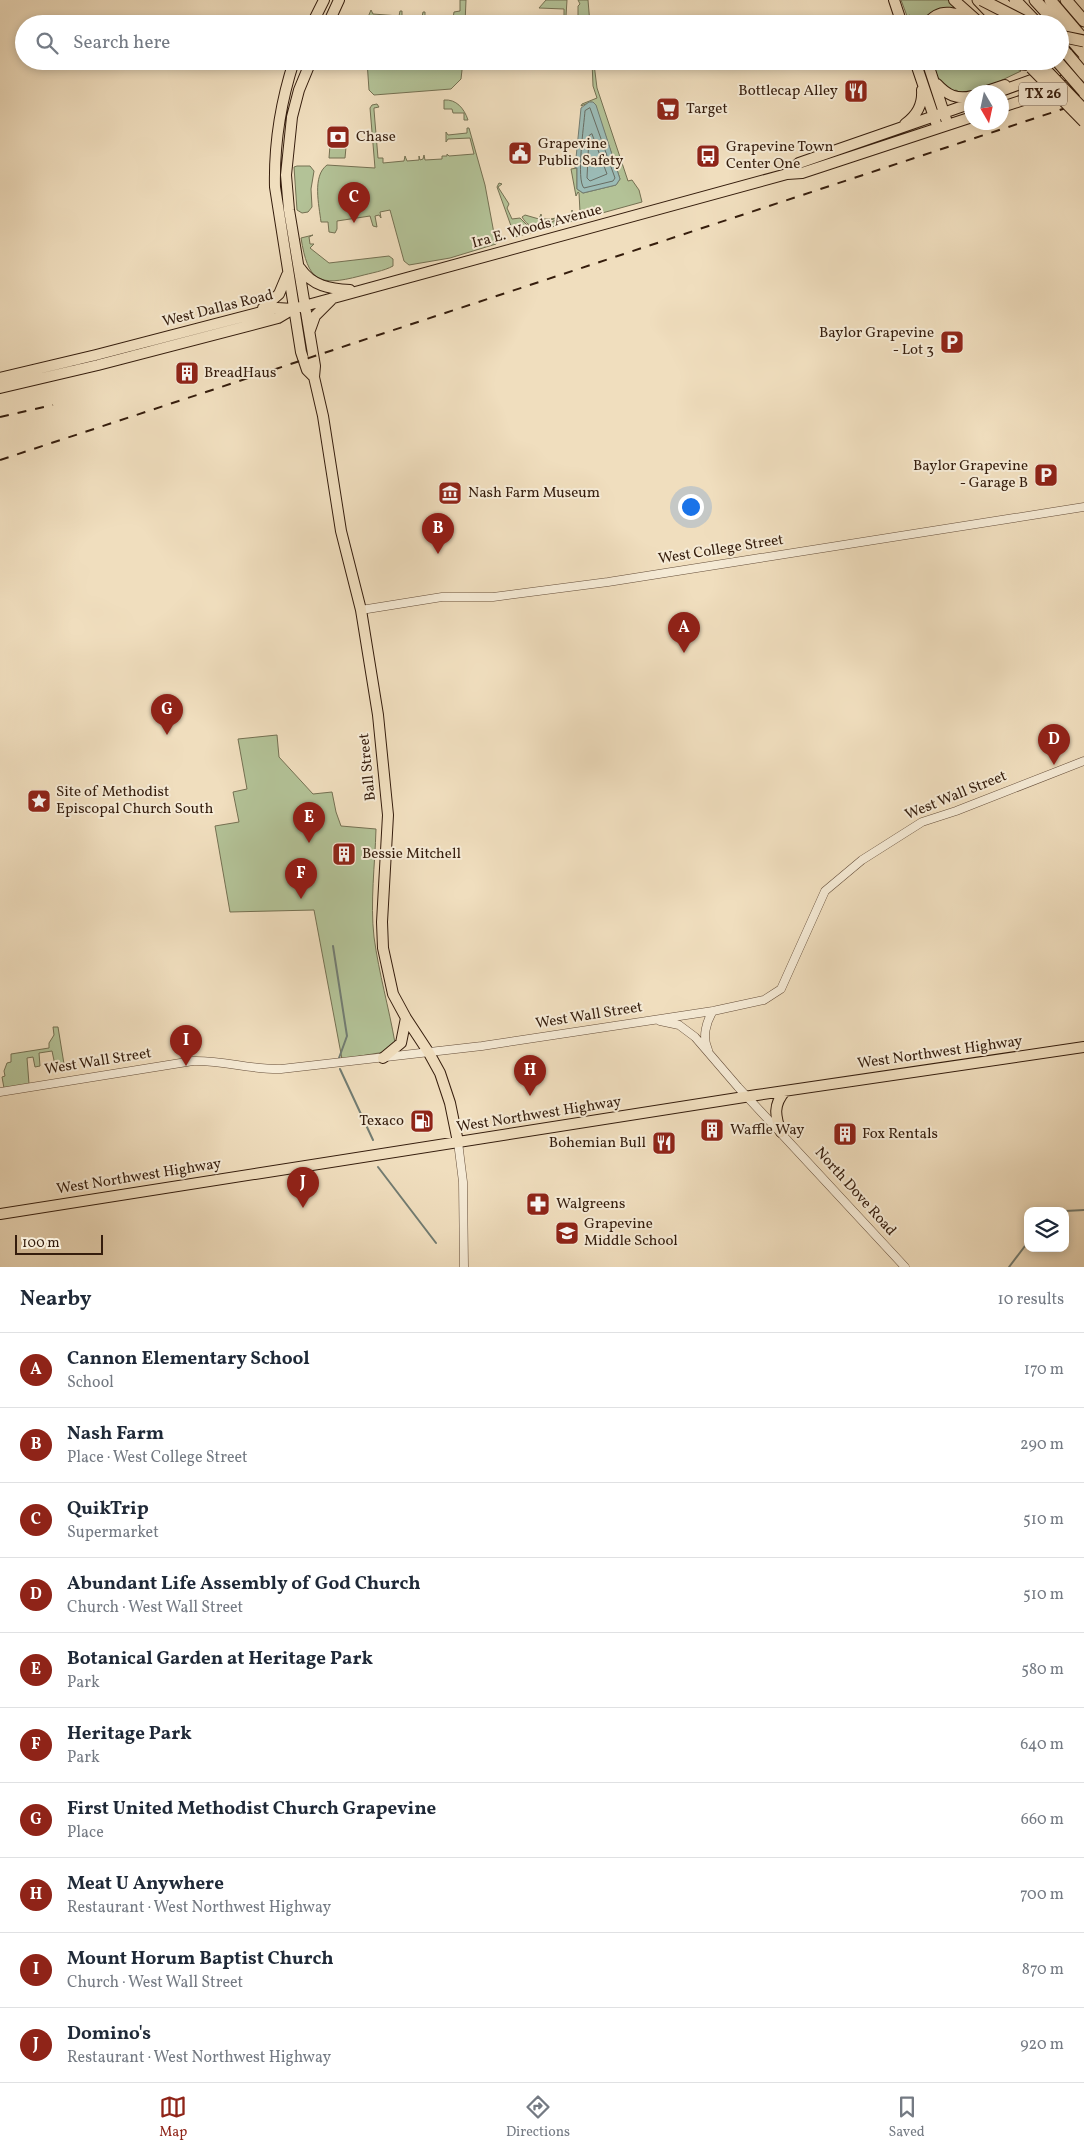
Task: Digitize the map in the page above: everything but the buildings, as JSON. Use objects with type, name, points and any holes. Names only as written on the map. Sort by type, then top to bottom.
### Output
[{"type":"highway","points":[[978,0],[992,15]]},
{"type":"highway","points":[[982,0],[1011,15]]},
{"type":"highway","points":[[1000,0],[1014,15]]},
{"type":"highway","points":[[1015,0],[1029,15]]},
{"type":"highway","points":[[1036,0],[1049,15]]},
{"type":"highway","points":[[1050,0],[1060,15]]},
{"type":"highway","points":[[1066,0],[1084,21]]},
{"type":"highway","points":[[1069,27],[1084,49]]},
{"type":"highway","points":[[1069,35],[1084,49]]},
{"type":"highway","points":[[1069,41],[1084,49]]},
{"type":"highway","points":[[1069,57],[1084,74]]},
{"type":"highway","points":[[1039,70],[1084,110]]},
{"type":"highway","points":[[1065,70],[1084,92]]},
{"type":"main road","points":[[316,15],[324,0]]},
{"type":"main road","points":[[332,15],[339,0]]},
{"type":"main road","points":[[894,0],[899,15]]},
{"type":"main road","points":[[954,0],[971,15]]},
{"type":"main road","points":[[939,15],[947,12],[959,15]]},
{"type":"main road","points":[[1069,57],[1084,49]]},
{"type":"main road","name":"Ball Street","points":[[292,70],[283,106],[274,175],[297,332],[307,370],[314,377]]},
{"type":"main road","name":"Ball Street","points":[[308,70],[297,98],[291,125],[287,160],[290,210],[315,366],[314,377],[323,416],[341,530],[361,610],[377,707],[388,815],[382,944],[393,994],[429,1053],[448,1097],[458,1142]]},
{"type":"main road","points":[[917,70],[943,126]]},
{"type":"main road","points":[[930,70],[934,80],[939,115]]},
{"type":"main road","points":[[1037,70],[1084,122]]},
{"type":"main road","points":[[1009,88],[1027,81],[1047,70]]},
{"type":"main road","points":[[1003,85],[1019,79],[1027,81]]},
{"type":"main road","points":[[934,80],[950,96],[964,97]]},
{"type":"main road","name":"TX 26","points":[[1009,105],[1084,80]]},
{"type":"main road","points":[[898,129],[913,118],[918,110],[922,98],[922,84]]},
{"type":"main road","name":"Ira E. Woods Avenue","points":[[787,174],[798,163],[964,106]]},
{"type":"main road","name":"Ira E. Woods Avenue","points":[[293,309],[787,174],[802,173],[964,119]]},
{"type":"main road","points":[[300,268],[305,275],[318,284],[340,290],[359,291]]},
{"type":"main road","points":[[245,315],[262,309],[275,300],[284,284],[288,271]]},
{"type":"main road","points":[[309,336],[311,323],[315,316],[333,298]]},
{"type":"main road","name":"West Dallas Road","points":[[0,379],[179,334],[245,315],[277,308],[293,309]]},
{"type":"main road","name":"West Dallas Road","points":[[0,388],[142,354],[278,318],[293,309]]},
{"type":"main road","points":[[278,318],[297,332]]},
{"type":"main road","points":[[142,354],[151,346],[179,334]]},
{"type":"main road","points":[[383,1058],[401,1043],[406,1018]]},
{"type":"main road","name":"West Northwest Highway","points":[[0,1214],[746,1095],[785,1091],[1084,1047]]},
{"type":"main road","points":[[781,1132],[776,1114],[776,1106],[779,1098],[785,1091]]},
{"type":"street","name":"West College Street","points":[[361,610],[442,597],[493,597],[601,583],[1084,507]]},
{"type":"street","name":"West Wall Street","points":[[0,1092],[193,1061],[210,1060],[265,1070],[310,1067],[429,1053],[713,1011],[764,1000],[781,990],[825,890],[877,850],[922,822],[956,811],[1084,761]]},
{"type":"street","points":[[708,1052],[705,1045],[706,1029],[713,1011]]},
{"type":"street","name":"North Dove Road","points":[[654,1020],[679,1025],[695,1037],[905,1267]]},
{"type":"street","points":[[458,1142],[462,1182],[464,1267]]},
{"type":"green space","points":[[460,0],[466,0],[465,15],[454,15],[454,12],[460,11]]},
{"type":"green space","points":[[546,0],[567,0],[566,15],[564,15],[564,9],[539,8]]},
{"type":"green space","points":[[578,0],[588,0],[589,15],[578,15],[578,6],[580,4]]},
{"type":"green space","points":[[901,0],[948,0],[957,9],[944,15],[907,15]]},
{"type":"green space","points":[[371,10],[373,14],[386,15],[369,15]]},
{"type":"green space","points":[[368,70],[462,70],[461,79],[451,89],[374,95],[369,90]]},
{"type":"green space","points":[[592,70],[595,70],[597,88],[628,181],[632,180],[639,190],[642,202],[584,218],[580,212],[579,193],[576,196],[571,169],[577,168],[577,189],[583,193],[616,185],[620,179],[595,104],[591,102],[581,106],[597,98],[593,86]]},
{"type":"green space","points":[[935,70],[1021,71],[992,85],[964,85],[964,92],[956,90],[951,92],[939,81]]},
{"type":"green space","points":[[444,100],[452,101],[459,105],[464,112],[468,120],[464,120],[464,113],[453,113],[452,109],[444,109]]},
{"type":"green space","points":[[377,104],[379,107],[374,108],[374,110],[378,158],[383,158],[383,163],[404,161],[405,156],[407,161],[419,160],[419,156],[420,160],[423,159],[424,155],[425,160],[442,159],[442,156],[447,156],[447,154],[449,156],[474,154],[470,138],[448,139],[446,142],[446,132],[448,135],[467,133],[467,128],[469,128],[485,185],[496,244],[450,258],[409,265],[404,261],[390,210],[380,212],[381,218],[379,215],[375,216],[377,227],[373,226],[370,216],[337,221],[335,233],[329,232],[328,222],[321,222],[318,199],[319,176],[327,165],[375,168],[370,108],[372,105]]},
{"type":"green space","points":[[330,145],[346,147],[345,158],[329,158]]},
{"type":"green space","points":[[310,166],[314,171],[311,189],[312,207],[308,212],[302,213],[297,210],[294,167]]},
{"type":"green space","points":[[499,183],[502,184],[498,187],[509,204],[507,208],[512,219],[520,218],[527,225],[534,228],[548,222],[557,222],[551,219],[565,216],[567,218],[566,216],[572,214],[572,210],[573,221],[515,237],[497,187]]},
{"type":"green space","points":[[541,214],[542,219],[550,219],[550,221],[532,226],[525,222],[522,217],[525,215],[539,219]]},
{"type":"green space","points":[[313,235],[309,237],[310,244],[314,244],[310,248],[329,263],[389,256],[393,259],[393,266],[382,271],[334,281],[317,277],[307,264],[301,238]]},
{"type":"green space","points":[[277,735],[279,757],[313,794],[332,792],[341,826],[376,829],[373,924],[395,1043],[391,1051],[342,1059],[314,910],[230,912],[215,826],[239,822],[233,792],[247,789],[238,739]]},
{"type":"green space","points":[[53,1027],[58,1027],[64,1064],[55,1065],[52,1051],[39,1053],[40,1066],[35,1067],[33,1057],[27,1058],[29,1084],[4,1088],[2,1077],[5,1076],[4,1071],[7,1063],[11,1062],[11,1054],[49,1048],[49,1043],[54,1035]]},
{"type":"water","points":[[589,102],[593,102],[596,105],[620,179],[616,185],[583,193],[577,189],[577,168],[575,168],[581,108]]},
{"type":"waterway","points":[[333,946],[347,1036],[339,1058]]},
{"type":"waterway","points":[[340,1069],[373,1140]]},
{"type":"waterway","points":[[378,1167],[436,1243]]},
{"type":"waterway","points":[[1069,1211],[1084,1210]]},
{"type":"waterway","points":[[1009,1267],[1024,1247]]},
{"type":"railway","points":[[0,460],[1084,102]]},
{"type":"railway","points":[[0,417],[53,405]]},
{"type":"place","name":"Bottlecap Alley","points":[[856,91]]},
{"type":"place","name":"Target","points":[[668,109]]},
{"type":"place","name":"Chase","points":[[338,137]]},
{"type":"place","name":"Grapevine Public Safety","points":[[520,153]]},
{"type":"place","name":"Grapevine Town Center One","points":[[708,156]]},
{"type":"place","name":"QuikTrip","points":[[354,223]]},
{"type":"place","name":"Baylor Grapevine - Lot 3","points":[[952,342]]},
{"type":"place","name":"BreadHaus","points":[[187,373]]},
{"type":"place","name":"Baylor Grapevine - Garage B","points":[[1046,475]]},
{"type":"place","name":"Nash Farm Museum","points":[[450,493]]},
{"type":"place","name":"Nash Farm","points":[[438,554]]},
{"type":"place","name":"Cannon Elementary School","points":[[684,653]]},
{"type":"place","name":"First United Methodist Church Grapevine","points":[[167,735]]},
{"type":"place","name":"Abundant Life Assembly of God Church","points":[[1054,765]]},
{"type":"place","name":"Site of Methodist Episcopal Church South","points":[[39,801]]},
{"type":"place","name":"Botanical Garden at Heritage Park","points":[[309,843]]},
{"type":"place","name":"Bessie Mitchell","points":[[344,854]]},
{"type":"place","name":"Heritage Park","points":[[301,899]]},
{"type":"place","name":"Mount Horum Baptist Church","points":[[186,1066]]},
{"type":"place","name":"Meat U Anywhere","points":[[530,1096]]},
{"type":"place","name":"Texaco","points":[[422,1121]]},
{"type":"place","name":"Waffle Way","points":[[712,1130]]},
{"type":"place","name":"Fox Rentals","points":[[845,1134]]},
{"type":"place","name":"Bohemian Bull","points":[[664,1143]]},
{"type":"place","name":"Walgreens","points":[[538,1204]]},
{"type":"place","name":"Domino's","points":[[303,1208]]},
{"type":"place","name":"Grapevine Middle School","points":[[567,1233]]}]
